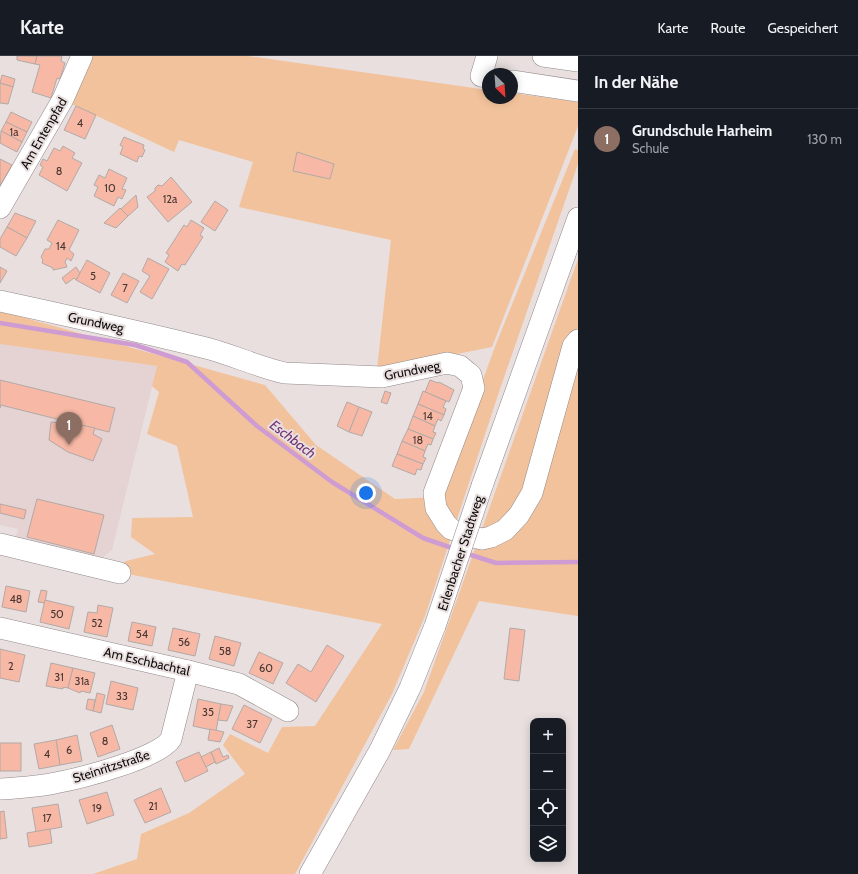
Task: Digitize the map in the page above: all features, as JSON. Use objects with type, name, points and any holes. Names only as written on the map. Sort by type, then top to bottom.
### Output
[{"type":"street","name":"Am Entenpfad","points":[[0,208],[63,99],[82,56]]},
{"type":"street","points":[[483,68],[487,56]]},
{"type":"street","points":[[543,56],[578,61]]},
{"type":"street","points":[[518,82],[578,90]]},
{"type":"street","name":"Erlenbacher Stadtweg","points":[[310,874],[380,750],[410,688],[435,626],[482,486],[578,218]]},
{"type":"street","name":"Grundweg","points":[[0,301],[150,334],[212,350],[270,370],[285,373],[382,377],[447,363],[460,366],[471,375],[474,388],[434,493],[436,508],[446,524],[451,528],[482,539],[491,537],[505,530],[519,515],[532,493],[573,346],[578,340]]},
{"type":"street","points":[[0,544],[120,573]]},
{"type":"street","name":"Am Eschbachtal","points":[[0,628],[188,671],[238,684],[288,711]]},
{"type":"street","name":"Steinritzstraße","points":[[0,789],[55,783],[92,774],[126,763],[164,747],[171,739],[188,671]]},
{"type":"shaded area","points":[[92,56],[248,56],[482,89],[482,104],[518,104],[518,94],[578,102],[578,126],[492,347],[377,370],[391,240],[239,207],[253,162],[179,140],[174,152],[67,102]]},
{"type":"shaded area","points":[[575,149],[578,150],[578,164],[500,389],[425,616],[392,694],[295,874],[93,874],[137,859],[141,834],[189,813],[245,774],[223,745],[230,734],[268,753],[282,727],[315,726],[382,624],[113,571],[126,561],[155,554],[131,537],[132,518],[193,517],[177,446],[147,434],[159,392],[152,386],[157,366],[0,344],[0,311],[265,385],[316,445],[395,499],[440,497],[496,344]]},
{"type":"shaded area","points":[[578,259],[578,616],[479,601],[409,749],[393,750],[424,692]]},
{"type":"shaded area","points":[[0,344],[157,366],[112,550],[102,558],[14,543],[18,529],[0,525]]},
{"type":"building","points":[[17,56],[37,56],[35,64],[17,60]]},
{"type":"building","points":[[37,56],[62,56],[61,61],[65,63],[60,79],[57,78],[51,98],[32,92],[40,65],[35,64]]},
{"type":"building","points":[[2,75],[15,79],[13,87],[0,83]]},
{"type":"building","points":[[0,83],[13,87],[8,104],[0,103]]},
{"type":"building","points":[[76,106],[96,115],[85,139],[64,130]]},
{"type":"building","points":[[11,112],[32,122],[27,132],[6,122]]},
{"type":"building","points":[[6,122],[27,132],[22,142],[1,131]]},
{"type":"building","points":[[1,131],[22,142],[17,152],[0,143]]},
{"type":"building","points":[[124,137],[144,145],[143,149],[145,150],[142,157],[139,156],[137,162],[120,154],[123,147],[120,145]]},
{"type":"building","points":[[63,146],[75,153],[72,158],[82,163],[67,191],[39,175],[43,167],[40,165],[43,159],[47,161],[54,148],[60,151]]},
{"type":"building","points":[[297,152],[334,164],[330,179],[293,171]]},
{"type":"building","points":[[0,159],[12,165],[0,186]]},
{"type":"building","points":[[109,169],[127,178],[122,189],[126,190],[122,199],[118,197],[114,206],[94,196],[98,187],[94,185],[99,175],[105,178]]},
{"type":"building","points":[[171,177],[192,202],[168,222],[147,197],[155,191],[155,188],[158,185],[162,186]]},
{"type":"building","points":[[136,195],[138,207],[128,216],[121,209]]},
{"type":"building","points":[[215,201],[228,210],[215,231],[201,222]]},
{"type":"building","points":[[120,208],[128,216],[116,228],[104,223]]},
{"type":"building","points":[[15,213],[36,221],[27,238],[7,227]]},
{"type":"building","points":[[58,220],[79,230],[69,250],[74,254],[71,261],[67,258],[65,262],[67,267],[53,270],[53,268],[42,263],[43,260],[41,257],[45,249],[49,249],[52,243],[47,240]]},
{"type":"building","points":[[191,220],[204,228],[200,235],[203,237],[185,265],[182,264],[178,271],[165,262],[169,255],[166,253],[184,225],[187,227]]},
{"type":"building","points":[[7,227],[27,238],[16,256],[0,247],[0,239]]},
{"type":"building","points":[[148,258],[169,269],[152,299],[140,292],[150,276],[142,271]]},
{"type":"building","points":[[87,260],[110,273],[100,293],[76,280]]},
{"type":"building","points":[[0,267],[7,271],[0,283]]},
{"type":"building","points":[[76,267],[80,273],[76,280],[74,278],[66,284],[62,278]]},
{"type":"building","points":[[123,273],[139,281],[127,303],[111,295]]},
{"type":"building","points":[[0,380],[115,408],[109,432],[1,405],[0,408]]},
{"type":"building","points":[[430,380],[439,382],[454,390],[449,402],[425,392]]},
{"type":"building","points":[[385,391],[391,393],[387,404],[381,402]]},
{"type":"building","points":[[423,391],[446,401],[443,407],[446,409],[444,415],[418,404]]},
{"type":"building","points":[[347,402],[359,407],[349,432],[337,426]]},
{"type":"building","points":[[418,404],[444,415],[441,421],[438,419],[435,426],[413,416]]},
{"type":"building","points":[[359,407],[372,412],[362,436],[349,432]]},
{"type":"building","points":[[413,416],[435,426],[433,432],[436,433],[433,439],[408,429]]},
{"type":"building","points":[[51,422],[67,424],[67,422],[95,428],[93,434],[102,439],[93,461],[68,452],[49,440]]},
{"type":"building","points":[[408,429],[433,439],[431,445],[428,444],[425,451],[402,441]]},
{"type":"building","points":[[402,441],[425,451],[423,457],[426,458],[423,464],[397,454]]},
{"type":"building","points":[[397,454],[423,464],[421,470],[417,469],[415,475],[392,466]]},
{"type":"building","points":[[37,499],[104,515],[94,554],[27,537]]},
{"type":"building","points":[[0,504],[26,510],[24,519],[0,513]]},
{"type":"building","points":[[6,586],[30,591],[26,612],[2,607]]},
{"type":"building","points":[[41,590],[47,591],[45,603],[38,602]]},
{"type":"building","points":[[45,600],[74,607],[69,629],[40,622]]},
{"type":"building","points":[[98,605],[113,608],[107,637],[84,632],[88,612],[97,613]]},
{"type":"building","points":[[132,622],[156,627],[152,646],[128,641]]},
{"type":"building","points":[[173,628],[200,634],[195,656],[168,650]]},
{"type":"building","points":[[510,628],[525,630],[519,681],[504,679]]},
{"type":"building","points":[[215,636],[241,643],[234,666],[209,659]]},
{"type":"building","points":[[327,645],[344,656],[316,702],[286,683],[298,664],[311,672]]},
{"type":"building","points":[[0,649],[25,655],[19,682],[0,678]]},
{"type":"building","points":[[259,652],[283,663],[273,684],[249,673]]},
{"type":"building","points":[[51,663],[73,668],[68,688],[63,687],[63,689],[46,686]]},
{"type":"building","points":[[73,668],[95,673],[90,693],[81,691],[80,693],[68,688]]},
{"type":"building","points":[[111,681],[138,688],[133,710],[106,704]]},
{"type":"building","points":[[97,693],[105,695],[101,713],[93,711]]},
{"type":"building","points":[[88,699],[95,700],[93,711],[86,709]]},
{"type":"building","points":[[198,699],[221,704],[216,731],[193,726]]},
{"type":"building","points":[[221,704],[233,706],[227,721],[218,720]]},
{"type":"building","points":[[244,705],[272,719],[260,743],[232,729]]},
{"type":"building","points":[[112,725],[120,749],[98,757],[90,733]]},
{"type":"building","points":[[210,729],[224,732],[220,742],[208,740]]},
{"type":"building","points":[[77,735],[82,761],[60,765],[56,740]]},
{"type":"building","points":[[56,740],[60,765],[39,769],[34,744]]},
{"type":"building","points":[[0,743],[21,743],[21,771],[0,771]]},
{"type":"building","points":[[219,748],[223,757],[228,755],[229,758],[216,764],[211,752]]},
{"type":"building","points":[[199,752],[208,771],[185,782],[176,762]]},
{"type":"building","points":[[211,752],[215,762],[206,767],[201,757]]},
{"type":"building","points":[[161,788],[171,812],[145,823],[134,800]]},
{"type":"building","points":[[107,792],[114,815],[87,824],[79,800]]},
{"type":"building","points":[[58,804],[62,827],[36,832],[32,808]]},
{"type":"building","points":[[4,811],[7,838],[0,839],[0,812]]},
{"type":"building","points":[[50,829],[52,843],[29,847],[27,833]]},
{"type":"waterway","name":"Eschbach","points":[[0,323],[135,345],[187,362],[257,426],[332,482],[423,538],[455,549]]},
{"type":"waterway","name":"Eschbach","points":[[465,553],[496,563],[578,562]]},
{"type":"place","name":"Grundschule Harheim","points":[[69,445]]}]
